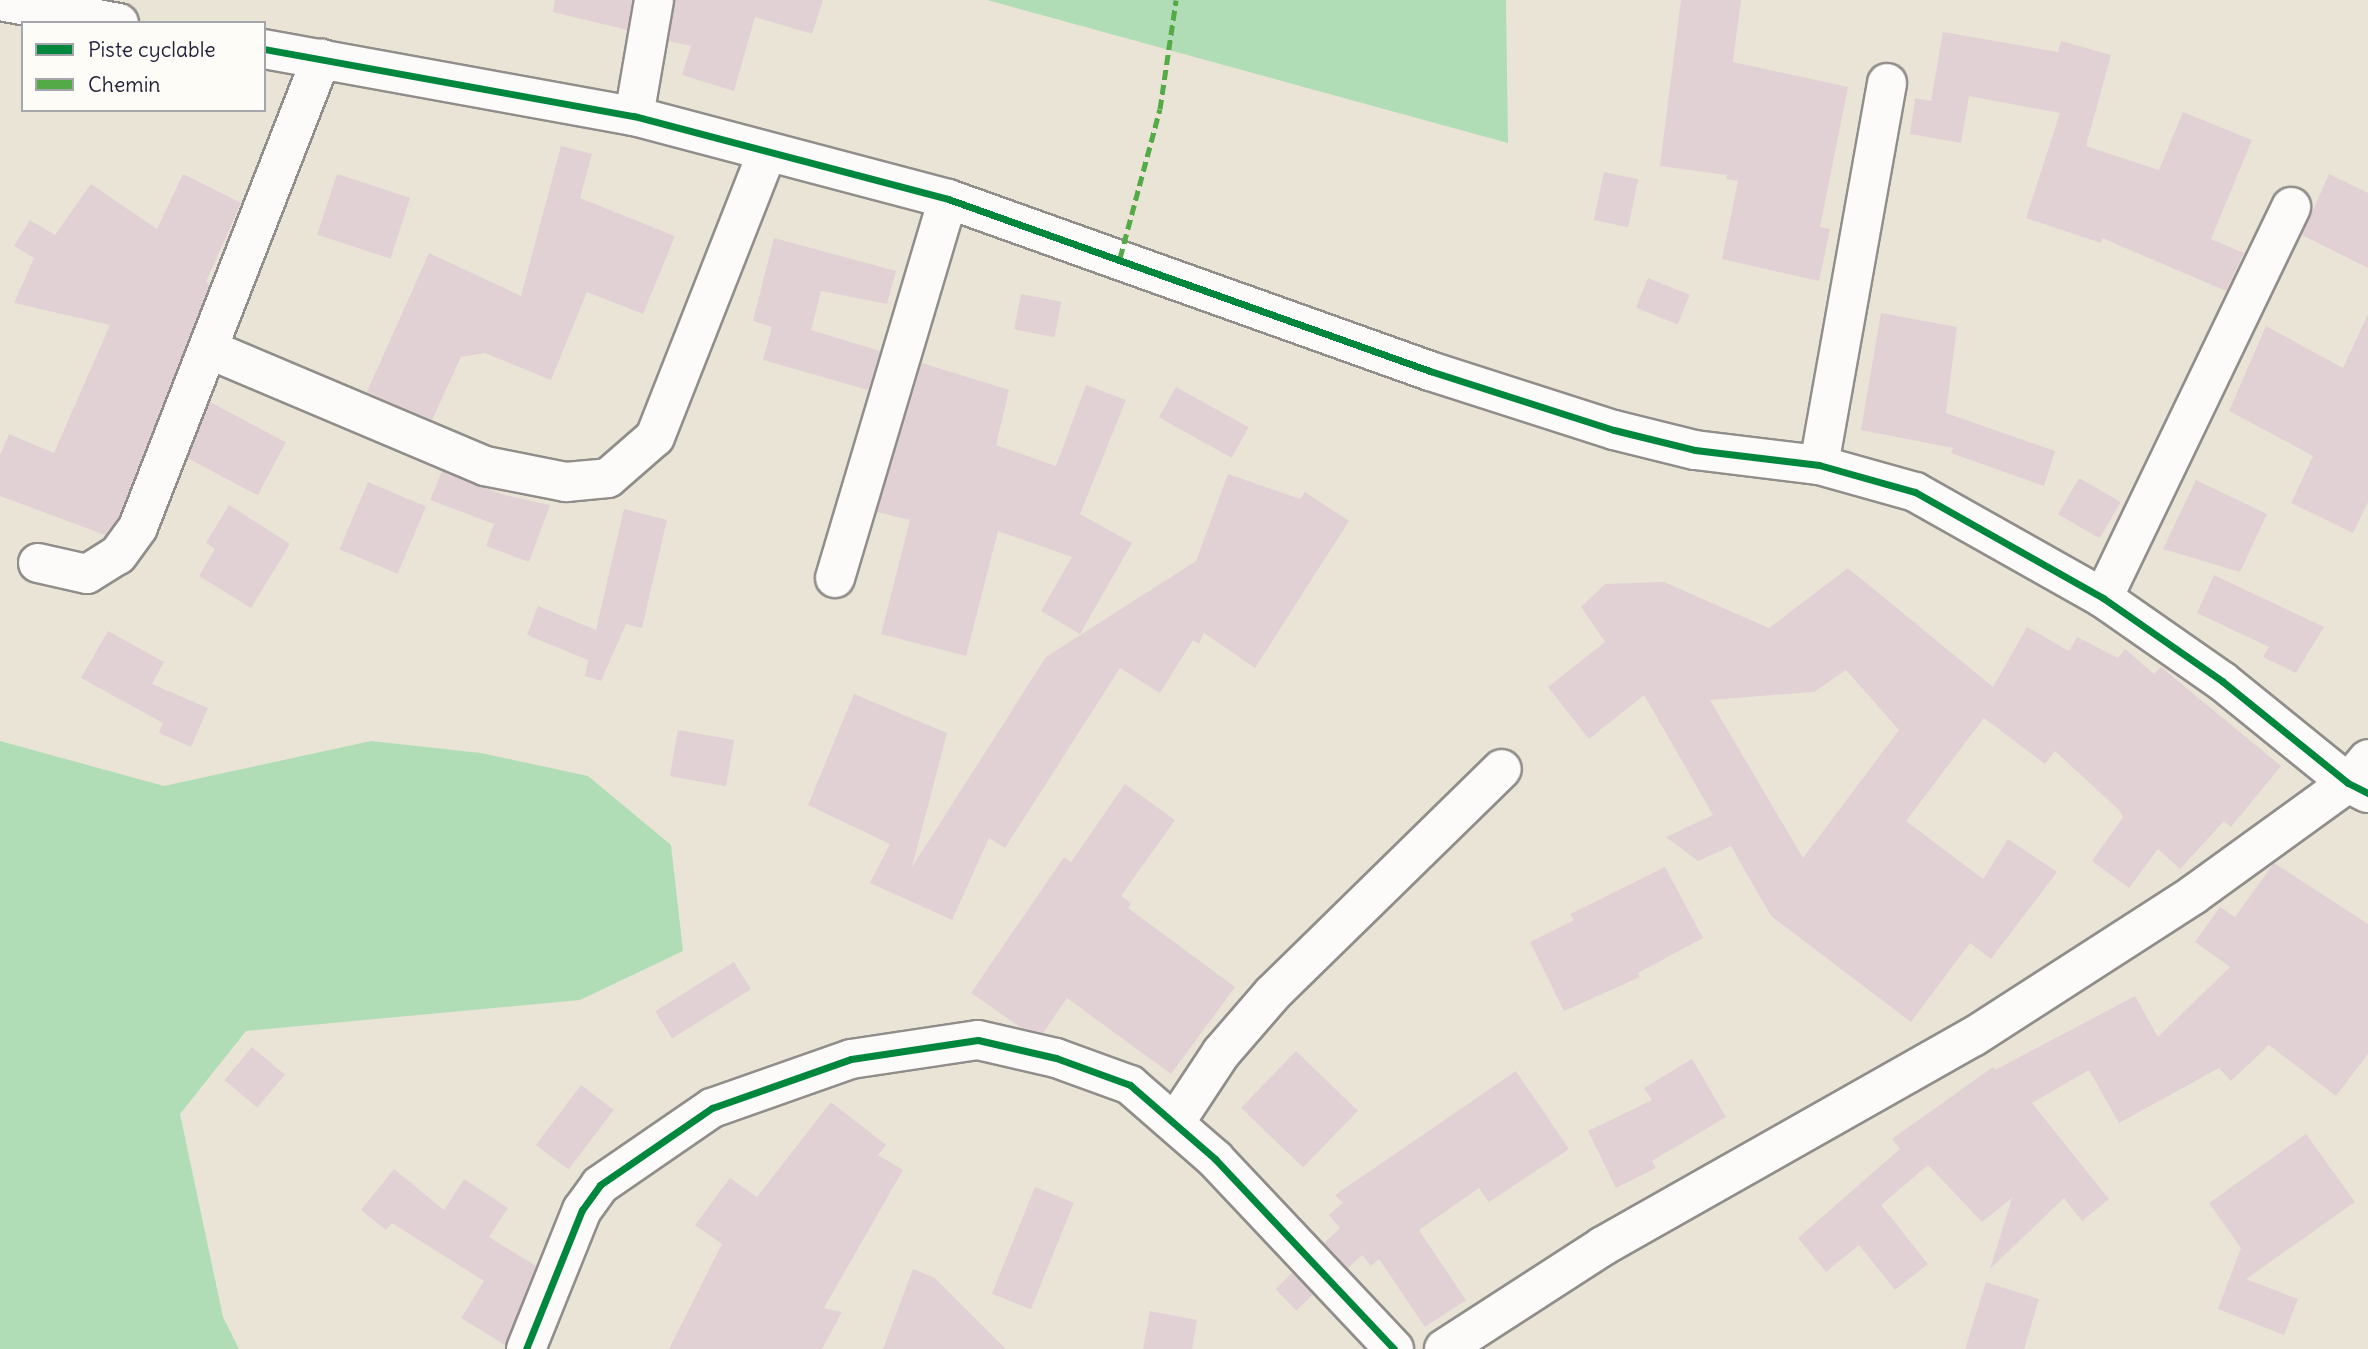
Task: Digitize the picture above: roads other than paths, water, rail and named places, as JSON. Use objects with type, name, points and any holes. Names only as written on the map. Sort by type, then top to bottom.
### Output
[{"type":"street","points":[[634,116],[654,0]]},
{"type":"street","points":[[0,1],[108,21]]},
{"type":"street","points":[[266,49],[634,116],[948,199],[1430,371],[1614,430],[1695,450],[1819,465],[1915,492],[2103,598],[2361,778],[2193,895],[1973,1037],[1603,1246],[1444,1349]]},
{"type":"street","points":[[38,563],[87,574],[118,555],[138,527],[321,60]]},
{"type":"street","points":[[1819,465],[1887,83]]},
{"type":"street","points":[[208,349],[485,466],[566,482],[608,478],[654,437],[767,152]]},
{"type":"street","points":[[835,578],[948,199]]},
{"type":"street","points":[[2103,598],[2291,207]]},
{"type":"street","points":[[1176,1121],[1221,1052],[1273,993],[1502,769]]},
{"type":"street","points":[[526,1349],[582,1210],[600,1185],[712,1108],[851,1059],[978,1040],[1056,1058],[1130,1086],[1176,1121],[1394,1349]]}]
